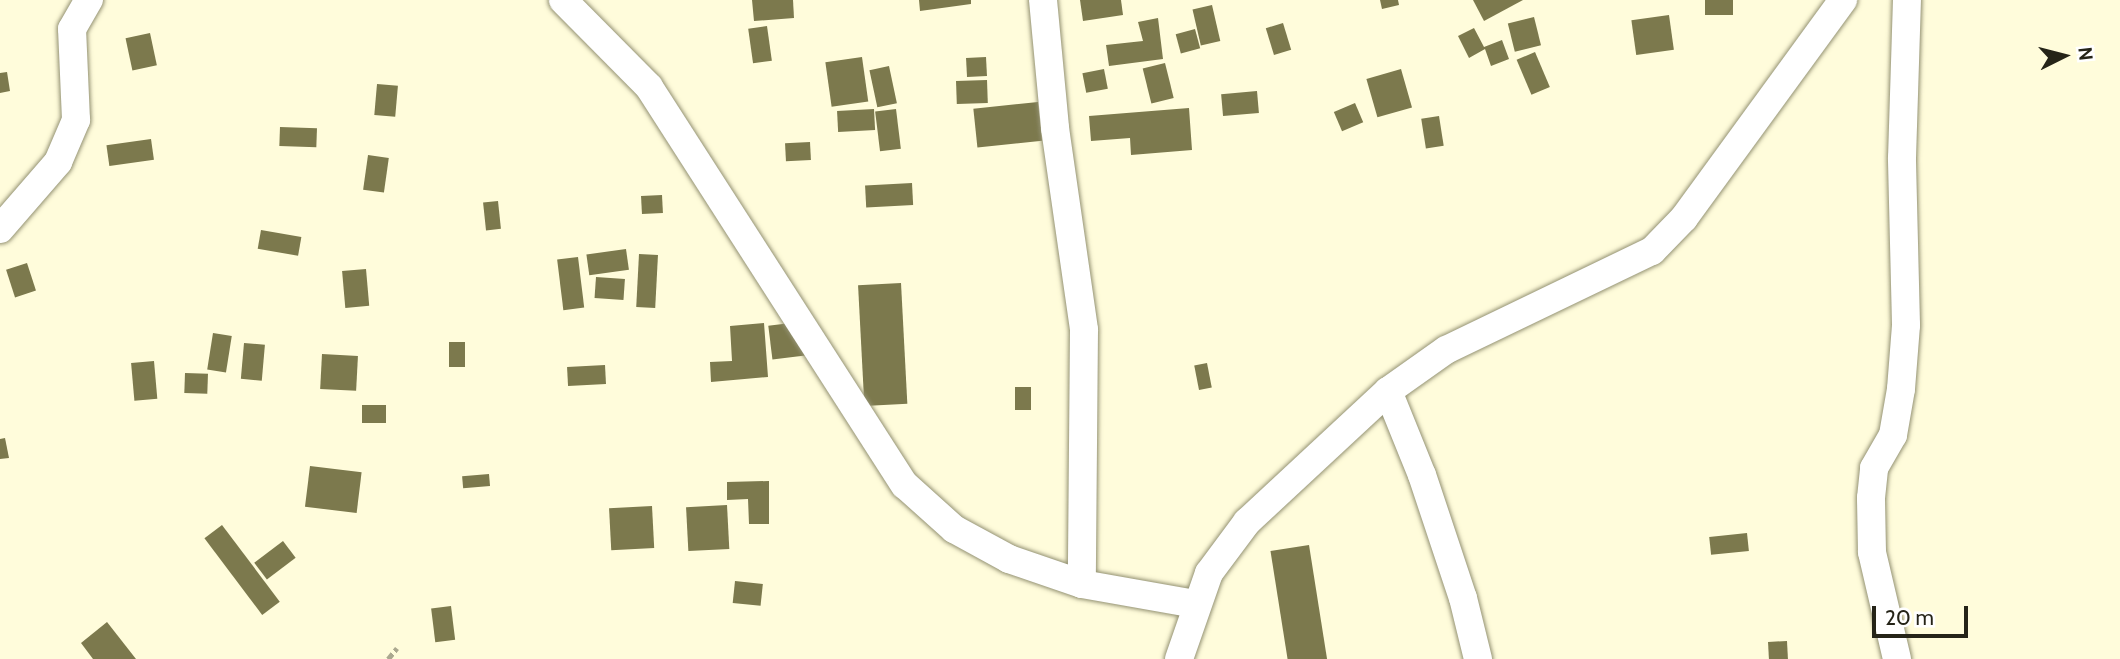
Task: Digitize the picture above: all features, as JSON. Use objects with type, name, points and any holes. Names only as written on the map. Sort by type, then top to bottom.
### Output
[{"type":"street","points":[[0,229],[58,162],[76,120],[72,29],[89,0]]},
{"type":"street","points":[[563,0],[649,87],[905,485],[954,530],[1009,559],[1082,584],[1195,604]]},
{"type":"street","points":[[1043,0],[1055,128],[1084,330],[1082,584]]},
{"type":"street","points":[[1179,659],[1195,604],[1209,573],[1247,522],[1388,391],[1446,350],[1652,251],[1684,218],[1843,0]]},
{"type":"street","points":[[1897,659],[1872,551],[1871,498],[1874,468],[1893,435],[1901,389],[1906,326],[1902,158],[1907,0]]},
{"type":"street","points":[[1388,391],[1426,487],[1478,659]]},
{"type":"path","points":[[388,659],[397,648]]},
{"type":"building","points":[[752,0],[793,0],[794,18],[754,21]]},
{"type":"building","points":[[919,0],[971,0],[971,4],[920,11]]},
{"type":"building","points":[[1080,0],[1121,0],[1123,15],[1083,21]]},
{"type":"building","points":[[1380,0],[1398,0],[1399,5],[1382,9]]},
{"type":"building","points":[[1473,0],[1523,0],[1484,21]]},
{"type":"building","points":[[1705,0],[1733,0],[1733,15],[1705,15]]},
{"type":"building","points":[[1212,5],[1220,41],[1201,46],[1193,9]]},
{"type":"building","points":[[1669,15],[1674,50],[1636,55],[1631,20]]},
{"type":"building","points":[[1534,17],[1541,45],[1515,52],[1508,24]]},
{"type":"building","points":[[1158,18],[1163,59],[1109,66],[1106,45],[1143,41],[1138,22]]},
{"type":"building","points":[[1283,23],[1291,50],[1274,55],[1266,28]]},
{"type":"building","points":[[767,26],[772,61],[753,63],[748,29]]},
{"type":"building","points":[[1474,28],[1484,47],[1502,40],[1509,59],[1491,66],[1485,49],[1469,58],[1458,36]]},
{"type":"building","points":[[1195,29],[1200,48],[1181,53],[1176,34]]},
{"type":"building","points":[[150,33],[157,65],[132,70],[126,38]]},
{"type":"building","points":[[1535,52],[1550,87],[1531,95],[1517,60]]},
{"type":"building","points":[[862,57],[868,102],[832,107],[825,62]]},
{"type":"building","points":[[986,57],[987,76],[967,77],[966,58]]},
{"type":"building","points":[[1165,63],[1174,98],[1151,103],[1143,69]]},
{"type":"building","points":[[889,66],[897,103],[877,107],[869,70]]},
{"type":"building","points":[[1104,69],[1108,89],[1086,93],[1082,73]]},
{"type":"building","points":[[1401,69],[1412,107],[1377,117],[1366,79]]},
{"type":"building","points":[[7,72],[10,91],[0,93],[0,73]]},
{"type":"building","points":[[987,80],[988,103],[957,104],[956,81]]},
{"type":"building","points":[[377,84],[398,86],[395,117],[374,115]]},
{"type":"building","points":[[1257,91],[1259,113],[1223,116],[1221,94]]},
{"type":"building","points":[[1038,102],[1042,141],[977,148],[973,109]]},
{"type":"building","points":[[1355,103],[1363,122],[1342,131],[1334,112]]},
{"type":"building","points":[[1189,108],[1192,150],[1131,155],[1130,138],[1091,141],[1089,116]]},
{"type":"building","points":[[874,109],[875,130],[838,132],[837,111]]},
{"type":"building","points":[[896,109],[901,149],[880,151],[875,112]]},
{"type":"building","points":[[1439,116],[1444,146],[1426,148],[1421,119]]},
{"type":"building","points":[[280,127],[317,128],[316,147],[279,146]]},
{"type":"building","points":[[151,139],[154,160],[109,166],[106,145]]},
{"type":"building","points":[[810,142],[811,160],[786,161],[785,143]]},
{"type":"building","points":[[368,155],[389,158],[384,193],[363,190]]},
{"type":"building","points":[[912,183],[913,205],[866,207],[865,185]]},
{"type":"building","points":[[662,195],[663,213],[642,214],[641,196]]},
{"type":"building","points":[[498,201],[501,229],[486,230],[483,203]]},
{"type":"building","points":[[261,230],[301,237],[298,256],[258,249]]},
{"type":"building","points":[[626,249],[629,270],[589,275],[586,255]]},
{"type":"building","points":[[639,254],[658,255],[655,308],[636,307]]},
{"type":"building","points":[[578,257],[584,308],[563,310],[557,260]]},
{"type":"building","points":[[27,263],[36,291],[15,297],[6,270]]},
{"type":"building","points":[[366,269],[369,306],[345,308],[342,271]]},
{"type":"building","points":[[596,277],[625,279],[623,300],[595,298]]},
{"type":"building","points":[[901,283],[907,404],[864,406],[858,285]]},
{"type":"building","points":[[807,321],[811,355],[772,359],[768,326]]},
{"type":"building","points":[[764,323],[768,377],[711,382],[710,362],[732,361],[730,326]]},
{"type":"building","points":[[213,333],[232,336],[226,373],[207,370]]},
{"type":"building","points":[[449,342],[465,342],[465,367],[449,367]]},
{"type":"building","points":[[244,343],[265,345],[262,381],[241,379]]},
{"type":"building","points":[[322,354],[358,356],[356,391],[320,389]]},
{"type":"building","points":[[154,361],[157,399],[134,401],[131,363]]},
{"type":"building","points":[[1207,363],[1212,388],[1199,390],[1194,365]]},
{"type":"building","points":[[605,365],[606,384],[568,386],[567,367]]},
{"type":"building","points":[[185,373],[208,374],[207,394],[184,393]]},
{"type":"building","points":[[1015,387],[1031,387],[1031,410],[1015,410]]},
{"type":"building","points":[[362,405],[386,405],[386,423],[362,423]]},
{"type":"building","points":[[5,438],[9,458],[0,459],[0,439]]},
{"type":"building","points":[[310,466],[362,472],[357,513],[305,507]]},
{"type":"building","points":[[489,474],[490,486],[463,488],[462,476]]},
{"type":"building","points":[[769,481],[769,524],[749,524],[748,499],[727,500],[727,482]]},
{"type":"building","points":[[727,505],[729,549],[688,551],[686,507]]},
{"type":"building","points":[[652,506],[654,548],[611,550],[609,508]]},
{"type":"building","points":[[222,525],[280,602],[262,615],[204,538]]},
{"type":"building","points":[[1747,533],[1749,551],[1711,555],[1709,537]]},
{"type":"building","points":[[283,541],[296,558],[267,579],[254,563]]},
{"type":"building","points":[[1309,545],[1327,659],[1288,659],[1270,551]]},
{"type":"building","points":[[735,581],[763,584],[761,606],[733,603]]},
{"type":"building","points":[[451,606],[455,640],[435,642],[431,608]]},
{"type":"building","points":[[107,622],[136,659],[93,659],[81,643]]},
{"type":"building","points":[[1787,641],[1788,659],[1769,659],[1768,642]]}]
